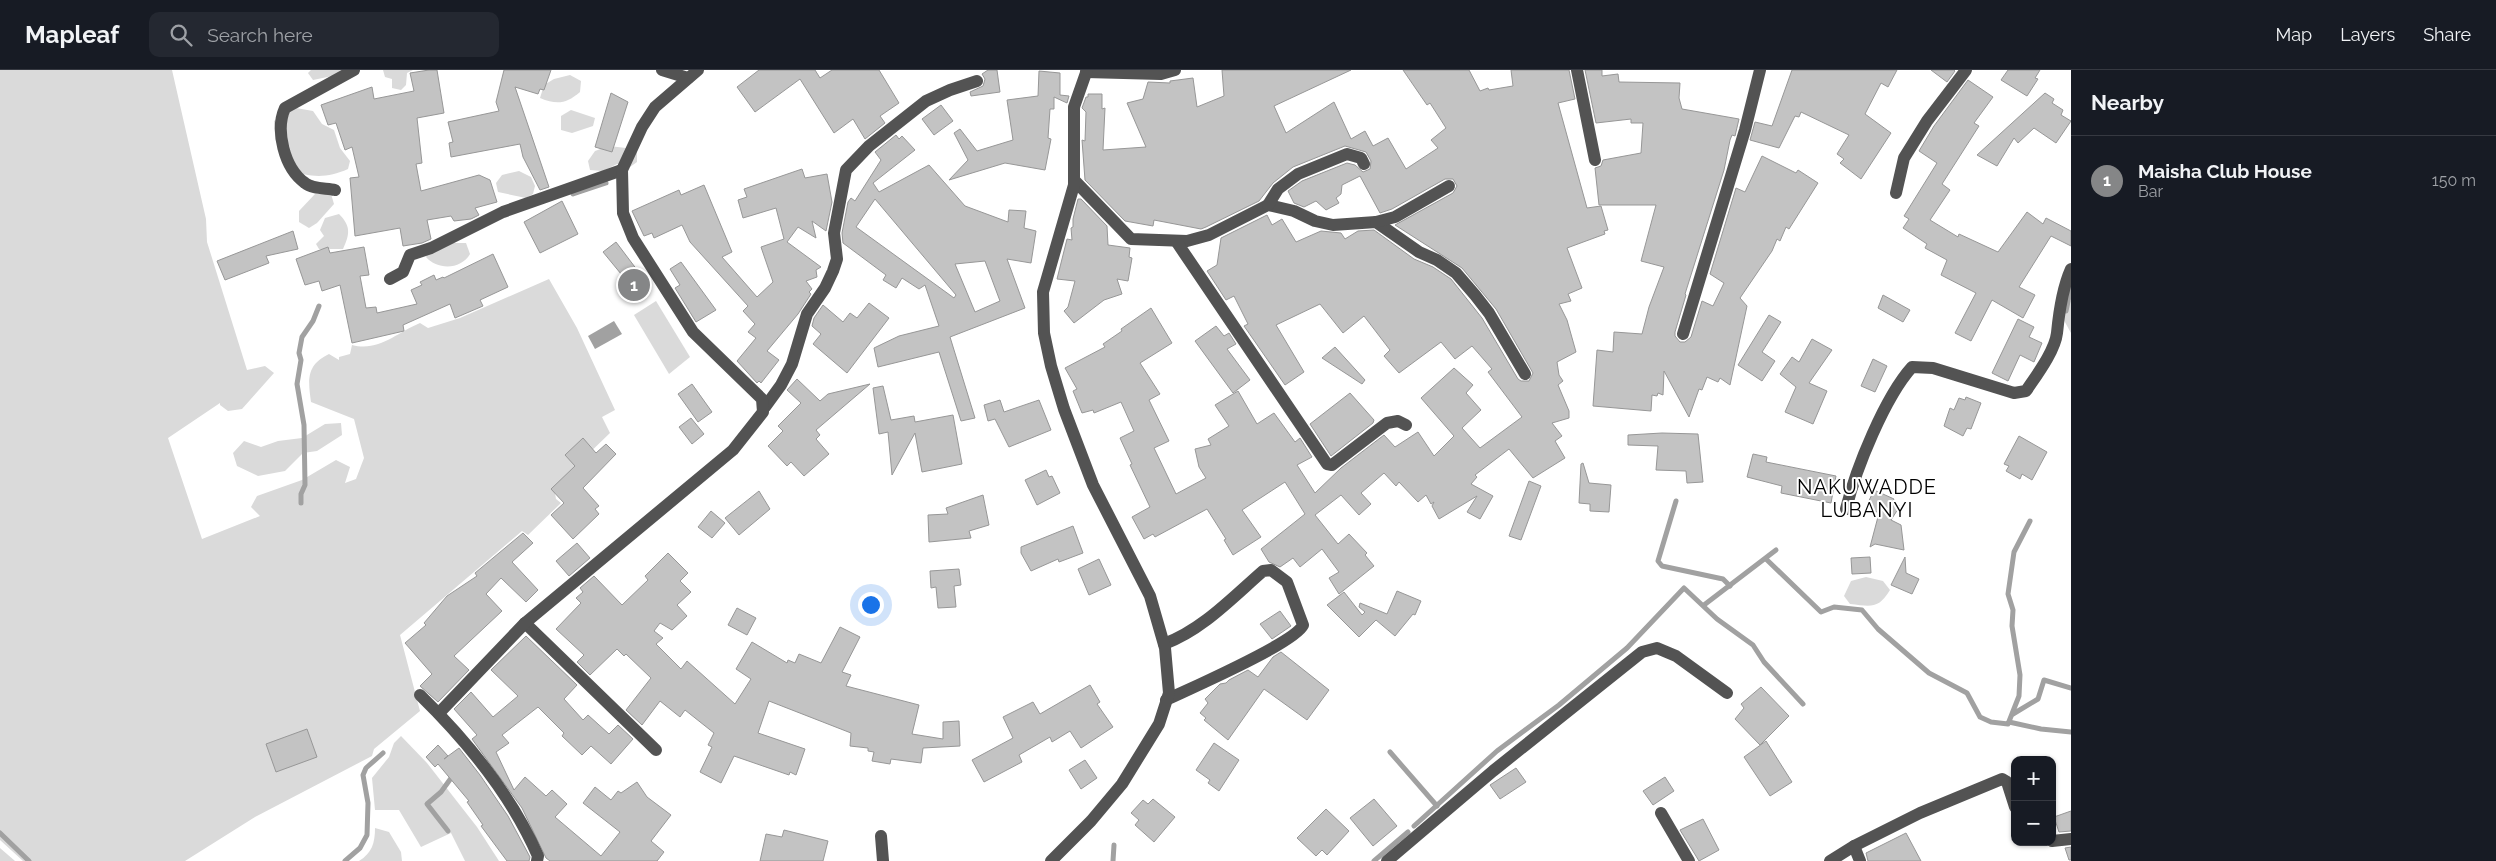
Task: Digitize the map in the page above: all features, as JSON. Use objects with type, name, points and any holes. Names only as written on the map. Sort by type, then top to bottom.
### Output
[{"type":"street","points":[[335,190],[306,185],[294,173],[282,142],[280,118],[285,108],[354,70]]},
{"type":"street","points":[[662,70],[693,74]]},
{"type":"street","points":[[1051,861],[1091,821],[1122,784],[1159,724],[1169,693],[1164,644],[1150,596],[1093,485],[1064,408],[1051,366],[1044,333],[1042,307],[1046,280],[1072,191],[1074,180],[1074,107],[1086,71],[1161,74],[1175,70]]},
{"type":"street","points":[[1577,70],[1595,160]]},
{"type":"street","points":[[1683,334],[1760,70]]},
{"type":"street","points":[[1896,193],[1904,158],[1926,121],[1966,70]]},
{"type":"street","points":[[693,74],[650,114],[622,170],[623,213],[633,238],[651,269],[693,332],[762,399],[764,407]]},
{"type":"street","points":[[438,713],[524,623],[733,450],[761,415],[764,407],[781,385],[792,364],[807,314],[825,288],[833,271],[837,259],[834,233],[846,170],[869,146],[926,101],[977,81]]},
{"type":"street","points":[[1074,180],[1131,239],[1187,241],[1209,235],[1268,204],[1278,189],[1298,174],[1347,154],[1361,158],[1364,164]]},
{"type":"street","points":[[390,280],[403,272],[410,255],[432,248],[503,212],[622,170]]},
{"type":"street","points":[[1268,204],[1333,225],[1376,222],[1395,217],[1449,186]]},
{"type":"street","points":[[1376,222],[1419,252],[1437,260],[1456,273],[1488,313],[1525,374]]},
{"type":"street","points":[[1176,241],[1327,464],[1332,466],[1387,423],[1398,422],[1406,425]]},
{"type":"street","points":[[1846,509],[1858,470],[1873,435],[1901,379],[1912,367],[1933,368],[2014,393],[2026,391],[2042,367],[2054,340],[2071,269]]},
{"type":"street","points":[[1164,644],[1181,638],[1209,618],[1263,571],[1271,570],[1278,573],[1287,582],[1302,625],[1294,635],[1272,648],[1166,700]]},
{"type":"street","points":[[524,623],[656,750]]},
{"type":"street","points":[[1387,861],[1493,771],[1642,652],[1657,648],[1676,656],[1727,693]]},
{"type":"street","points":[[420,695],[493,776],[531,840],[538,856],[537,861]]},
{"type":"street","points":[[1830,861],[1854,846],[1920,813],[2002,779],[2007,782],[2013,801]]},
{"type":"street","points":[[1661,813],[1689,861]]},
{"type":"street","points":[[881,836],[883,861]]},
{"type":"street","points":[[2056,841],[2071,839]]},
{"type":"street","points":[[1854,846],[1860,861]]},
{"type":"shaded area","points":[[0,70],[172,70],[206,219],[207,242],[247,370],[265,366],[274,373],[242,409],[228,411],[220,403],[168,438],[202,539],[260,516],[251,507],[257,496],[302,480],[336,460],[350,467],[345,483],[356,479],[364,458],[354,419],[311,402],[310,374],[312,368],[322,358],[329,354],[339,360],[339,357],[350,354],[352,345],[371,346],[379,344],[420,323],[428,328],[460,318],[549,279],[577,328],[615,410],[602,417],[610,433],[554,487],[556,499],[561,503],[528,535],[522,531],[400,635],[420,711],[374,749],[372,756],[255,817],[185,861],[23,861],[0,840]]},
{"type":"shaded area","points":[[311,70],[345,70],[337,75],[313,80],[308,73]]},
{"type":"shaded area","points":[[383,70],[413,70],[407,73],[406,85],[401,90],[392,88],[392,79],[385,77]]},
{"type":"shaded area","points":[[570,75],[581,81],[580,92],[575,96],[561,102],[551,102],[540,98],[544,85],[554,79]]},
{"type":"shaded area","points":[[296,108],[313,111],[322,124],[334,130],[340,148],[350,161],[348,169],[325,176],[288,170],[275,135],[274,121],[286,111]]},
{"type":"shaded area","points":[[571,110],[595,118],[593,126],[572,133],[561,130],[561,116]]},
{"type":"shaded area","points":[[609,146],[626,148],[637,152],[637,162],[630,167],[617,164],[603,171],[590,170],[588,161],[595,151]]},
{"type":"shaded area","points":[[519,171],[531,177],[535,186],[533,194],[526,198],[498,192],[496,183],[502,175]]},
{"type":"shaded area","points":[[315,194],[331,194],[334,204],[317,223],[309,228],[299,222],[299,211]]},
{"type":"shaded area","points":[[339,214],[346,222],[348,230],[343,249],[319,249],[316,244],[324,236],[320,230],[325,218]]},
{"type":"shaded area","points":[[449,243],[466,243],[470,254],[461,263],[449,266],[436,264],[426,257],[430,250]]},
{"type":"shaded area","points":[[2071,300],[2071,333],[2061,315]]},
{"type":"shaded area","points":[[656,301],[690,357],[669,374],[634,315]]},
{"type":"shaded area","points":[[614,321],[622,334],[595,349],[588,336]]},
{"type":"shaded area","points":[[341,423],[342,435],[317,451],[303,453],[285,471],[258,476],[237,466],[233,453],[244,441],[261,447],[278,441],[302,438],[325,424]]},
{"type":"shaded area","points":[[1866,577],[1883,581],[1890,590],[1882,601],[1877,604],[1868,606],[1850,604],[1844,596],[1851,581]]},
{"type":"shaded area","points":[[401,736],[427,763],[477,827],[499,861],[465,861],[451,833],[421,847],[399,810],[375,810],[372,778],[389,757],[394,743]]},
{"type":"shaded area","points":[[375,828],[389,832],[401,852],[402,861],[359,861],[367,855],[372,847]]},
{"type":"shaded area","points":[[0,848],[15,861],[0,861]]},
{"type":"building","points":[[437,70],[444,113],[417,118],[422,163],[416,164],[421,191],[479,175],[490,180],[497,202],[475,208],[479,215],[471,219],[454,221],[451,216],[427,220],[431,239],[422,243],[403,246],[400,228],[355,236],[350,178],[359,177],[352,147],[345,150],[336,123],[328,125],[321,105],[372,87],[374,99],[414,91],[410,73]]},
{"type":"building","points":[[504,70],[551,70],[544,90],[540,89],[538,94],[515,87],[549,187],[540,190],[523,157],[520,144],[451,157],[449,143],[453,142],[448,122],[499,111],[496,102]]},
{"type":"building","points":[[759,70],[815,70],[820,78],[832,70],[879,70],[899,103],[880,116],[885,123],[865,139],[853,119],[834,133],[800,79],[755,112],[737,87]]},
{"type":"building","points":[[988,70],[997,70],[1000,92],[971,96],[970,92],[983,86],[985,79],[982,74]]},
{"type":"building","points":[[1222,70],[1351,70],[1274,106],[1286,133],[1334,102],[1351,139],[1365,131],[1373,146],[1388,138],[1406,169],[1438,148],[1431,140],[1446,128],[1430,103],[1427,105],[1403,70],[1469,70],[1480,91],[1488,88],[1489,90],[1513,86],[1511,70],[1569,70],[1575,99],[1558,103],[1587,208],[1601,206],[1608,230],[1604,231],[1605,234],[1567,248],[1582,288],[1568,294],[1571,301],[1559,304],[1567,320],[1576,352],[1557,362],[1559,375],[1563,381],[1558,385],[1569,411],[1569,418],[1552,423],[1562,436],[1555,441],[1565,458],[1533,478],[1509,449],[1475,475],[1477,477],[1471,484],[1493,496],[1480,519],[1467,512],[1477,496],[1439,519],[1432,506],[1434,502],[1431,504],[1426,495],[1418,502],[1399,482],[1396,486],[1384,473],[1361,493],[1371,504],[1359,515],[1341,495],[1315,515],[1338,544],[1349,534],[1367,553],[1365,555],[1374,566],[1339,594],[1329,578],[1339,572],[1322,549],[1300,567],[1293,558],[1280,567],[1269,562],[1261,549],[1305,514],[1285,482],[1242,510],[1261,537],[1233,555],[1224,540],[1226,539],[1207,509],[1155,537],[1153,534],[1144,539],[1132,517],[1150,507],[1130,465],[1132,464],[1120,438],[1134,431],[1121,402],[1094,413],[1093,410],[1082,413],[1073,391],[1077,389],[1065,368],[1105,347],[1103,344],[1151,308],[1172,343],[1140,363],[1160,394],[1149,400],[1169,441],[1154,448],[1176,494],[1206,478],[1199,467],[1195,449],[1211,445],[1208,439],[1229,426],[1215,405],[1238,391],[1257,424],[1274,413],[1295,442],[1300,438],[1312,457],[1297,465],[1315,493],[1341,468],[1384,435],[1395,447],[1418,432],[1434,456],[1454,436],[1421,398],[1454,368],[1473,385],[1466,393],[1481,410],[1462,428],[1480,448],[1522,417],[1488,372],[1492,369],[1472,346],[1455,359],[1441,342],[1399,373],[1384,356],[1390,350],[1364,316],[1343,333],[1320,304],[1276,325],[1304,372],[1285,385],[1244,326],[1248,324],[1234,296],[1226,300],[1207,271],[1217,265],[1221,238],[1267,215],[1272,225],[1282,219],[1296,242],[1321,231],[1341,233],[1345,239],[1358,231],[1374,230],[1414,259],[1433,267],[1451,279],[1482,318],[1518,379],[1529,381],[1533,373],[1496,309],[1462,268],[1395,225],[1453,193],[1457,186],[1453,179],[1445,179],[1392,209],[1380,213],[1360,176],[1342,185],[1341,194],[1336,198],[1339,203],[1326,210],[1316,201],[1304,207],[1294,203],[1288,191],[1302,181],[1347,163],[1355,165],[1363,172],[1370,169],[1371,161],[1366,152],[1345,146],[1293,167],[1273,183],[1259,201],[1201,229],[1154,220],[1153,226],[1125,221],[1085,180],[1082,140],[1085,141],[1086,112],[1082,108],[1086,97],[1088,97],[1088,94],[1102,94],[1102,109],[1105,108],[1103,150],[1146,147],[1127,103],[1143,99],[1148,82],[1170,83],[1170,81],[1193,78],[1197,107],[1224,96]]},
{"type":"building","points":[[1585,70],[1602,70],[1602,76],[1618,74],[1619,82],[1680,83],[1679,98],[1682,109],[1739,119],[1735,136],[1732,135],[1730,140],[1724,170],[1685,294],[1675,332],[1675,336],[1680,342],[1685,342],[1691,337],[1702,301],[1713,306],[1724,283],[1710,274],[1736,188],[1745,192],[1762,156],[1796,173],[1798,170],[1818,183],[1789,229],[1786,227],[1780,241],[1777,239],[1772,251],[1740,298],[1747,306],[1730,385],[1720,378],[1718,382],[1707,377],[1702,390],[1699,389],[1689,417],[1664,371],[1663,395],[1658,393],[1657,396],[1652,395],[1651,411],[1593,406],[1597,350],[1613,352],[1614,332],[1642,334],[1649,307],[1664,267],[1641,261],[1656,205],[1599,205],[1595,168],[1601,166],[1603,160],[1641,153],[1643,123],[1631,123],[1631,119],[1596,123]]},
{"type":"building","points":[[1792,70],[1897,70],[1888,87],[1881,83],[1865,114],[1891,133],[1861,179],[1840,163],[1844,159],[1837,154],[1849,135],[1801,112],[1799,117],[1795,116],[1779,148],[1750,140],[1755,122],[1772,126]]},
{"type":"building","points":[[1931,70],[1954,70],[1955,71],[1947,82]]},
{"type":"building","points":[[2008,70],[2040,70],[2035,78],[2038,79],[2027,96],[2001,80]]},
{"type":"building","points":[[1039,71],[1060,73],[1060,95],[1069,96],[1067,103],[1054,97],[1054,109],[1050,109],[1048,138],[1051,139],[1045,170],[1005,163],[949,180],[968,160],[954,133],[960,129],[977,151],[1013,140],[1007,100],[1038,96]]},
{"type":"building","points":[[1968,80],[1993,97],[1974,123],[1979,126],[1942,184],[1950,190],[1930,220],[1958,237],[1959,234],[1998,252],[2027,212],[2043,224],[2046,218],[2071,231],[2071,246],[2051,236],[2019,287],[2035,295],[2023,318],[1992,300],[1971,341],[1955,333],[1976,293],[1941,275],[1947,260],[1925,248],[1927,244],[1903,228],[1909,219],[1904,216],[1937,163],[1919,151],[1934,126]]},
{"type":"building","points":[[611,93],[628,102],[612,152],[595,147]]},
{"type":"building","points":[[2045,93],[2054,99],[2052,103],[2063,110],[2061,115],[2071,121],[2056,143],[2034,128],[2018,143],[2014,138],[1997,166],[1977,155]]},
{"type":"building","points":[[941,105],[953,121],[934,135],[922,119]]},
{"type":"building","points":[[896,135],[899,139],[902,136],[915,150],[873,183],[879,192],[929,165],[965,206],[1008,222],[1009,210],[1026,211],[1024,228],[1036,231],[1031,263],[1007,259],[1025,308],[950,337],[975,418],[961,421],[939,352],[878,367],[874,348],[899,336],[939,326],[925,285],[919,289],[902,278],[896,288],[883,280],[886,275],[843,243],[842,233],[848,202],[851,198],[855,201],[881,160],[875,152]],"holes":[[[875,199],[956,295],[954,298],[856,227]],[[985,261],[1000,301],[975,312],[955,264]]]},
{"type":"building","points":[[802,169],[805,178],[827,174],[832,202],[826,231],[812,221],[816,238],[798,227],[787,242],[821,267],[816,270],[817,277],[806,281],[812,289],[809,292],[811,294],[798,314],[767,351],[779,360],[761,383],[759,381],[757,383],[737,361],[756,338],[748,332],[755,324],[743,311],[748,306],[690,242],[682,225],[654,238],[652,233],[644,236],[632,211],[679,190],[681,195],[704,185],[732,252],[722,257],[757,297],[773,282],[761,247],[784,239],[776,208],[743,218],[738,200],[747,197],[744,189]]},
{"type":"building","points":[[1078,199],[1081,199],[1107,226],[1108,245],[1130,248],[1129,257],[1132,258],[1128,281],[1117,279],[1122,294],[1104,300],[1074,323],[1064,311],[1068,307],[1075,281],[1057,279],[1067,239],[1072,240],[1071,228],[1073,227]]},
{"type":"building","points":[[562,201],[578,234],[540,253],[524,222]]},
{"type":"building","points":[[293,231],[298,249],[266,256],[269,263],[225,280],[217,261]]},
{"type":"building","points":[[616,242],[650,287],[630,300],[620,284],[626,280],[603,252]]},
{"type":"building","points":[[328,247],[330,253],[364,247],[369,275],[360,276],[366,308],[376,307],[377,313],[417,304],[411,290],[422,285],[420,282],[434,275],[436,280],[444,278],[493,254],[508,287],[480,300],[483,306],[455,318],[450,304],[403,325],[404,331],[352,343],[340,285],[322,291],[319,281],[305,285],[296,259]]},
{"type":"building","points":[[681,262],[716,310],[696,322],[675,288],[680,285],[670,269]]},
{"type":"building","points":[[1883,295],[1910,310],[1903,322],[1878,308]]},
{"type":"building","points":[[869,303],[889,318],[847,373],[813,344],[821,334],[812,326],[814,318],[823,305],[843,322],[850,313],[857,318]]},
{"type":"building","points":[[1769,315],[1781,322],[1762,352],[1775,361],[1762,381],[1738,365]]},
{"type":"building","points":[[2018,319],[2034,327],[2029,337],[2042,343],[2034,362],[2020,355],[2008,381],[1992,373]]},
{"type":"building","points":[[1216,326],[1224,336],[1229,333],[1236,344],[1227,349],[1250,380],[1233,393],[1195,341]]},
{"type":"building","points":[[1812,339],[1832,350],[1809,383],[1827,391],[1813,424],[1785,412],[1796,387],[1780,374],[1792,357],[1799,362]]},
{"type":"building","points":[[1335,347],[1365,380],[1362,384],[1322,358]]},
{"type":"building","points":[[1873,359],[1887,366],[1875,392],[1861,386]]},
{"type":"building","points":[[797,379],[820,401],[828,394],[870,384],[816,430],[820,435],[816,439],[829,454],[804,476],[791,462],[787,466],[768,446],[783,431],[778,426],[801,403],[787,390]]},
{"type":"building","points":[[692,384],[712,412],[698,422],[678,394]]},
{"type":"building","points":[[883,386],[891,420],[914,416],[915,422],[953,415],[962,464],[922,472],[915,433],[892,475],[888,432],[879,434],[873,388]]},
{"type":"building","points":[[1350,393],[1374,420],[1373,423],[1331,456],[1310,424]]},
{"type":"building","points":[[1966,397],[1981,403],[1971,429],[1967,428],[1963,436],[1944,426],[1950,408],[1954,410],[1959,398],[1965,400]]},
{"type":"building","points":[[1000,400],[1004,412],[1039,400],[1051,430],[1009,447],[995,419],[988,421],[984,405]]},
{"type":"building","points":[[691,418],[704,434],[692,444],[679,427]]},
{"type":"building","points":[[1662,433],[1698,434],[1703,482],[1687,483],[1686,471],[1656,470],[1658,446],[1628,445],[1628,435]]},
{"type":"building","points":[[2019,436],[2047,452],[2032,480],[2022,474],[2020,479],[2006,471],[2009,466],[2004,464]]},
{"type":"building","points":[[583,438],[596,453],[606,444],[616,454],[583,488],[599,506],[595,509],[599,514],[573,539],[551,515],[564,503],[551,489],[575,466],[565,455]]},
{"type":"building","points":[[1753,454],[1767,457],[1766,462],[1836,476],[1831,503],[1781,493],[1782,486],[1747,477]]},
{"type":"building","points":[[1583,463],[1589,483],[1611,485],[1609,512],[1590,511],[1590,504],[1579,503],[1581,464]]},
{"type":"building","points":[[1046,470],[1049,477],[1052,476],[1060,493],[1037,505],[1025,480]]},
{"type":"building","points":[[1529,481],[1541,486],[1521,540],[1509,536]]},
{"type":"building","points":[[1874,490],[1894,499],[1893,501],[1900,506],[1891,520],[1901,525],[1904,550],[1875,544],[1870,547],[1879,513],[1866,507]]},
{"type":"building","points":[[759,491],[770,509],[739,535],[725,518]]},
{"type":"building","points":[[983,495],[989,525],[969,531],[971,538],[929,542],[928,515],[948,514],[946,508]]},
{"type":"building","points":[[711,511],[725,523],[712,538],[698,527]]},
{"type":"building","points":[[1073,526],[1083,553],[1059,562],[1058,559],[1031,571],[1021,553],[1021,547]]},
{"type":"building","points":[[523,533],[533,543],[512,562],[538,590],[526,602],[501,578],[486,594],[502,611],[454,656],[469,670],[438,702],[420,686],[432,674],[405,643],[426,625],[424,623],[447,596],[477,576],[475,573]]},
{"type":"building","points":[[577,543],[590,558],[569,576],[556,561]]},
{"type":"building","points":[[668,553],[688,573],[680,581],[691,592],[677,605],[687,616],[672,630],[660,623],[654,631],[663,638],[656,644],[681,669],[687,661],[735,704],[751,679],[736,669],[752,642],[787,663],[788,660],[795,663],[799,654],[821,663],[840,627],[860,637],[842,672],[851,675],[846,686],[919,705],[912,734],[943,739],[943,722],[959,721],[960,746],[923,748],[921,763],[891,759],[890,764],[872,761],[874,752],[868,751],[868,748],[850,746],[851,733],[769,701],[758,733],[805,749],[796,775],[790,772],[789,775],[734,756],[721,783],[700,772],[712,747],[708,745],[714,733],[685,710],[680,717],[660,701],[642,725],[626,710],[651,678],[626,654],[624,656],[617,649],[590,675],[577,662],[584,655],[556,629],[581,603],[576,598],[583,592],[580,588],[594,576],[622,605],[648,580],[645,576]]},
{"type":"building","points":[[1870,557],[1871,573],[1852,574],[1851,558]]},
{"type":"building","points":[[1905,557],[1906,573],[1919,579],[1912,594],[1891,585]]},
{"type":"building","points":[[1099,559],[1111,585],[1089,595],[1078,569]]},
{"type":"building","points":[[959,569],[961,585],[954,586],[956,607],[938,608],[936,587],[931,588],[930,571]]},
{"type":"building","points":[[1397,591],[1421,601],[1415,615],[1413,614],[1395,636],[1376,620],[1359,637],[1327,605],[1344,592],[1362,615],[1365,612],[1359,607],[1360,603],[1387,614]]},
{"type":"building","points":[[737,608],[756,618],[747,635],[728,625]]},
{"type":"building","points":[[1280,611],[1291,626],[1272,639],[1260,624]]},
{"type":"building","points":[[526,636],[577,685],[564,699],[583,720],[588,715],[609,734],[618,725],[633,739],[611,764],[591,746],[582,755],[562,736],[564,733],[538,707],[502,735],[509,743],[496,752],[514,790],[525,777],[546,796],[552,790],[567,804],[555,817],[601,856],[620,832],[583,803],[595,787],[611,800],[618,791],[621,793],[637,782],[647,797],[671,815],[651,841],[664,852],[657,861],[550,861],[546,858],[522,808],[472,739],[477,735],[454,709],[471,692],[493,717],[518,696],[491,670]]},
{"type":"building","points":[[1281,652],[1329,690],[1307,720],[1264,689],[1228,740],[1204,720],[1206,718],[1200,713],[1208,703],[1205,699],[1220,684],[1226,683],[1248,670],[1258,677],[1273,657]]},
{"type":"building","points":[[1090,685],[1100,702],[1097,704],[1113,727],[1081,748],[1070,731],[1052,742],[1050,737],[1019,755],[1022,762],[984,782],[972,760],[1013,738],[1003,717],[1033,702],[1040,714]]},
{"type":"building","points":[[1761,687],[1789,716],[1760,745],[1735,719],[1744,708],[1741,704]]},
{"type":"building","points":[[307,729],[317,757],[276,772],[266,744]]},
{"type":"building","points":[[1766,741],[1792,782],[1770,796],[1744,757]]},
{"type":"building","points":[[1214,743],[1239,760],[1219,791],[1208,783],[1210,780],[1196,770]]},
{"type":"building","points":[[438,745],[448,756],[444,759],[459,748],[508,816],[530,857],[529,861],[507,861],[481,826],[483,825],[467,802],[469,801],[438,764],[435,767],[426,757]]},
{"type":"building","points":[[1085,760],[1097,778],[1081,789],[1069,770]]},
{"type":"building","points":[[1516,768],[1526,782],[1500,799],[1490,785]]},
{"type":"building","points":[[1665,777],[1674,791],[1653,805],[1643,791]]},
{"type":"building","points":[[1153,799],[1175,817],[1154,842],[1135,825],[1139,820],[1131,813],[1143,800],[1148,804]]},
{"type":"building","points":[[1374,799],[1397,826],[1373,846],[1350,818]]},
{"type":"building","points":[[1326,809],[1349,831],[1327,855],[1322,850],[1316,856],[1297,838]]},
{"type":"building","points":[[2071,811],[2071,831],[2059,832],[2056,816]]},
{"type":"building","points":[[1703,819],[1719,850],[1699,861],[1680,830]]},
{"type":"building","points":[[784,830],[828,841],[823,861],[760,861],[766,834],[782,837]]},
{"type":"building","points":[[1906,833],[1921,861],[1868,861],[1866,853]]},
{"type":"building","points":[[2071,847],[2071,860],[2069,860],[2065,848]]},
{"type":"waterway","points":[[573,194],[606,183]]},
{"type":"waterway","points":[[2066,311],[2071,287]]},
{"type":"waterway","points":[[301,503],[301,494],[305,485],[304,425],[297,384],[301,360],[299,353],[302,337],[313,321],[319,306]]},
{"type":"waterway","points":[[1676,501],[1658,561],[1662,566],[1723,579],[1730,586]]},
{"type":"waterway","points":[[1766,559],[1821,612],[1834,607],[1862,610],[1878,629],[1929,673],[1967,693],[1980,717],[1991,722],[2008,724],[2019,696],[2020,675],[2012,626],[2013,610],[2008,594],[2014,552],[2030,521]]},
{"type":"waterway","points":[[1704,605],[1776,550]]},
{"type":"waterway","points":[[1414,826],[1497,751],[1559,705],[1627,648],[1684,588],[1717,619],[1753,645],[1764,662],[1803,704]]},
{"type":"waterway","points":[[2013,714],[2038,699],[2044,680],[2071,688]]},
{"type":"waterway","points":[[2009,722],[2041,729],[2071,732]]},
{"type":"waterway","points":[[1390,752],[1437,806]]},
{"type":"waterway","points":[[345,861],[360,848],[367,835],[368,803],[363,775],[366,768],[383,753]]},
{"type":"waterway","points":[[448,831],[427,804],[441,792],[454,774]]},
{"type":"waterway","points":[[1374,861],[1408,832]]},
{"type":"waterway","points":[[0,833],[29,861]]},
{"type":"waterway","points":[[1113,861],[1114,845]]},
{"type":"place","name":"Maisha Club House","points":[[634,285]]},
{"type":"district","name":"NAKUWADDE LUBANYI","points":[[1867,498]]}]
